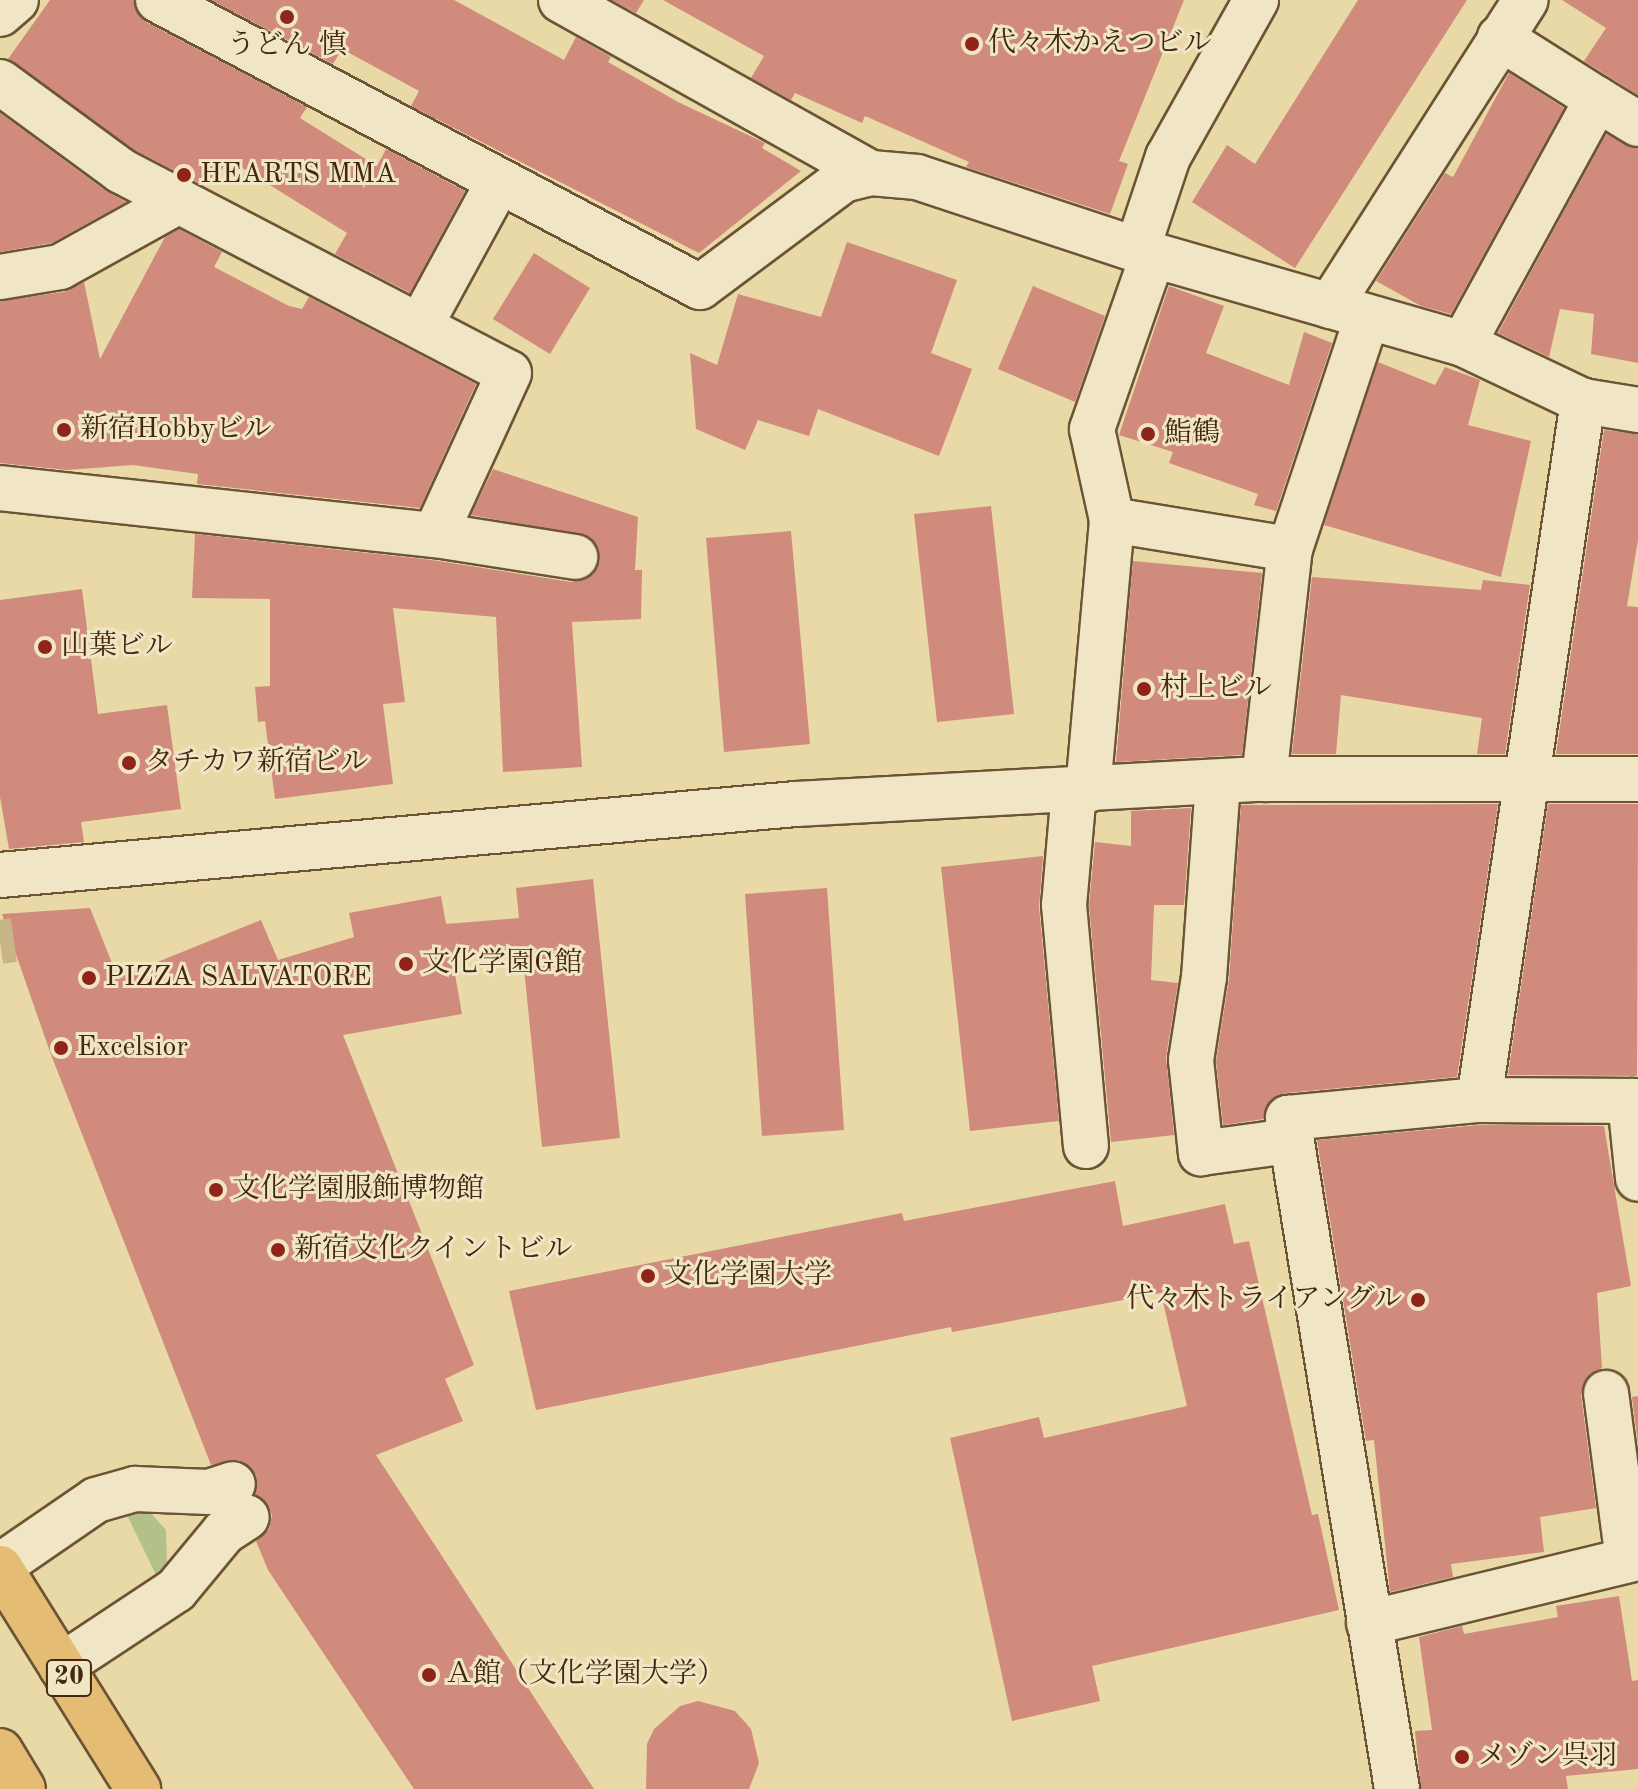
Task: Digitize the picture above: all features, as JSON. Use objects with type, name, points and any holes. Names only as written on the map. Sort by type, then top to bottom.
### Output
[{"type":"highway","name":"20","points":[[0,1567],[138,1789]]},
{"type":"highway","points":[[0,1751],[23,1789]]},
{"type":"street","points":[[0,14],[16,0]]},
{"type":"street","points":[[158,0],[700,287],[843,180],[871,173],[917,177],[1145,252],[1463,344],[1583,401],[1638,410]]},
{"type":"street","points":[[561,0],[871,173]]},
{"type":"street","points":[[1086,1146],[1064,905],[1081,791],[1112,520],[1092,429],[1145,252],[1168,157],[1256,0]]},
{"type":"street","points":[[1264,779],[1290,549],[1348,311],[1500,38],[1526,0]]},
{"type":"street","points":[[1500,38],[1638,124]]},
{"type":"street","points":[[0,82],[121,171],[509,373],[435,535]]},
{"type":"street","points":[[1463,344],[1597,99]]},
{"type":"street","points":[[420,326],[499,181]]},
{"type":"street","points":[[0,277],[60,267],[179,201]]},
{"type":"street","points":[[1479,1100],[1583,401]]},
{"type":"street","points":[[0,488],[435,535],[575,557]]},
{"type":"street","points":[[1112,520],[1290,549]]},
{"type":"street","points":[[0,875],[796,804],[1264,779],[1526,775],[1638,779]]},
{"type":"street","points":[[1218,782],[1204,977],[1191,1060],[1201,1153],[1289,1141]]},
{"type":"street","points":[[1397,1789],[1289,1141],[1288,1118],[1479,1100],[1634,1101],[1638,1179]]},
{"type":"street","points":[[1369,1623],[1633,1559],[1606,1393]]},
{"type":"street","points":[[0,1567],[96,1500],[135,1489],[209,1492],[240,1501],[224,1532],[176,1590],[61,1666]]},
{"type":"green space","points":[[129,1509],[148,1510],[166,1530],[167,1564],[157,1577],[126,1513]]},
{"type":"building","points":[[50,0],[133,0],[146,22],[307,107],[300,118],[377,166],[386,149],[465,191],[410,293],[335,254],[347,233],[231,161],[203,185],[134,150],[8,59]]},
{"type":"building","points":[[211,0],[454,0],[564,60],[576,37],[611,57],[608,62],[678,102],[765,143],[762,148],[801,171],[699,253],[411,106],[419,91],[342,49],[333,64]]},
{"type":"building","points":[[612,0],[644,0],[636,13]]},
{"type":"building","points":[[663,0],[1184,0],[1119,161],[1128,164],[1110,214],[966,167],[969,162],[865,116],[862,123],[795,93],[791,100],[751,78],[764,56]]},
{"type":"building","points":[[1358,0],[1467,0],[1295,268],[1192,202],[1227,145],[1255,164]]},
{"type":"building","points":[[1562,0],[1638,0],[1638,95],[1584,61],[1606,28]]},
{"type":"building","points":[[1509,73],[1564,108],[1451,314],[1421,306],[1376,281],[1445,173],[1453,177]]},
{"type":"building","points":[[0,113],[106,191],[126,202],[52,243],[0,252]]},
{"type":"building","points":[[1606,134],[1638,149],[1638,363],[1591,354],[1594,314],[1560,309],[1549,357],[1498,333]]},
{"type":"building","points":[[179,229],[222,252],[214,267],[289,306],[302,309],[309,297],[476,384],[420,508],[197,484],[198,474],[133,465],[67,470],[0,463],[0,301],[64,292],[84,282],[100,359],[165,237]]},
{"type":"building","points":[[847,242],[957,280],[931,353],[972,369],[939,456],[818,409],[809,436],[758,420],[745,450],[696,429],[690,353],[717,365],[738,294],[821,317]]},
{"type":"building","points":[[534,253],[590,288],[550,354],[493,319]]},
{"type":"building","points":[[1033,286],[1105,316],[1075,402],[998,369]]},
{"type":"building","points":[[1169,286],[1224,306],[1206,353],[1289,385],[1304,332],[1332,343],[1276,511],[1254,505],[1258,494],[1169,463],[1173,452],[1119,435]]},
{"type":"building","points":[[1378,362],[1435,385],[1445,367],[1480,380],[1468,425],[1531,441],[1501,577],[1324,525]]},
{"type":"building","points":[[1604,430],[1638,434],[1638,540],[1627,606],[1638,607],[1638,754],[1556,754]]},
{"type":"building","points":[[493,469],[638,517],[635,570],[642,570],[641,619],[572,622],[582,767],[503,772],[496,617],[393,608],[405,702],[383,704],[393,784],[275,799],[265,721],[258,722],[255,687],[270,686],[270,599],[192,598],[195,534],[432,560],[571,582],[594,573],[599,549],[590,537],[471,515]]},
{"type":"building","points":[[991,506],[1014,714],[937,722],[914,514]]},
{"type":"building","points":[[791,531],[810,744],[724,752],[706,538]]},
{"type":"building","points":[[1133,561],[1262,573],[1242,755],[1116,762]]},
{"type":"building","points":[[1312,577],[1481,590],[1483,580],[1530,585],[1505,754],[1477,754],[1482,718],[1341,695],[1336,754],[1292,754]]},
{"type":"building","points":[[82,589],[98,714],[167,705],[181,809],[81,822],[84,842],[9,849],[0,797],[0,600]]},
{"type":"building","points":[[1498,804],[1457,1077],[1286,1093],[1272,1099],[1264,1119],[1223,1125],[1216,1061],[1229,979],[1241,805]]},
{"type":"building","points":[[1548,804],[1638,804],[1637,1076],[1508,1075]]},
{"type":"building","points":[[1191,808],[1184,905],[1154,905],[1151,980],[1178,983],[1166,1057],[1174,1135],[1111,1142],[1089,905],[1095,842],[1131,846],[1131,811]]},
{"type":"building","points":[[1043,856],[1039,907],[1059,1121],[970,1131],[941,867]]},
{"type":"building","points":[[593,879],[620,1138],[542,1147],[522,948],[452,957],[462,1014],[343,1035],[474,1365],[445,1379],[463,1421],[376,1455],[594,1789],[414,1789],[268,1570],[256,1541],[269,1529],[272,1515],[267,1503],[255,1494],[256,1475],[239,1460],[211,1465],[50,1052],[2,914],[90,908],[118,978],[261,920],[278,960],[354,937],[349,913],[441,896],[446,924],[519,918],[516,888]]},
{"type":"building","points":[[827,888],[844,1130],[762,1136],[745,894]]},
{"type":"building","points":[[1480,1125],[1604,1126],[1631,1286],[1597,1293],[1602,1368],[1590,1374],[1581,1395],[1596,1508],[1540,1517],[1544,1552],[1451,1564],[1453,1577],[1390,1592],[1374,1440],[1366,1441],[1317,1140]]},
{"type":"building","points":[[1115,1181],[1123,1226],[1225,1204],[1234,1244],[1249,1241],[1312,1515],[1318,1514],[1339,1610],[1092,1666],[1100,1701],[1012,1721],[950,1438],[1039,1417],[1044,1438],[1187,1406],[1161,1293],[952,1332],[951,1327],[536,1410],[509,1291],[902,1213],[904,1221]]},
{"type":"building","points":[[1638,1396],[1638,1444],[1632,1397]]},
{"type":"building","points":[[1619,1596],[1632,1681],[1638,1680],[1638,1769],[1566,1776],[1568,1789],[1421,1789],[1415,1731],[1432,1730],[1419,1637],[1462,1626],[1464,1634],[1558,1617],[1556,1606]]},
{"type":"building","points":[[698,1701],[735,1711],[751,1729],[759,1763],[749,1789],[646,1789],[647,1744],[654,1729],[680,1706]]},
{"type":"tunnel","points":[[0,942],[14,940]]},
{"type":"place","name":"うどん 慎","points":[[287,17]]},
{"type":"place","name":"代々木かえつビル","points":[[972,44]]},
{"type":"place","name":"HEARTS MMA","points":[[184,175]]},
{"type":"place","name":"新宿Hobbyビル","points":[[64,430]]},
{"type":"place","name":"鮨鶴","points":[[1148,434]]},
{"type":"place","name":"山葉ビル","points":[[45,647]]},
{"type":"place","name":"村上ビル","points":[[1144,689]]},
{"type":"place","name":"タチカワ新宿ビル","points":[[129,763]]},
{"type":"place","name":"文化学園G館","points":[[406,964]]},
{"type":"place","name":"PIZZA SALVATORE","points":[[89,978]]},
{"type":"place","name":"Excelsior","points":[[61,1048]]},
{"type":"place","name":"文化学園服飾博物館","points":[[216,1190]]},
{"type":"place","name":"新宿文化クイントビル","points":[[278,1250]]},
{"type":"place","name":"文化学園大学","points":[[648,1276]]},
{"type":"place","name":"代々木トライアングル","points":[[1418,1300]]},
{"type":"place","name":"Ａ館（文化学園大学）","points":[[429,1675]]},
{"type":"place","name":"メゾン呉羽","points":[[1462,1757]]}]
